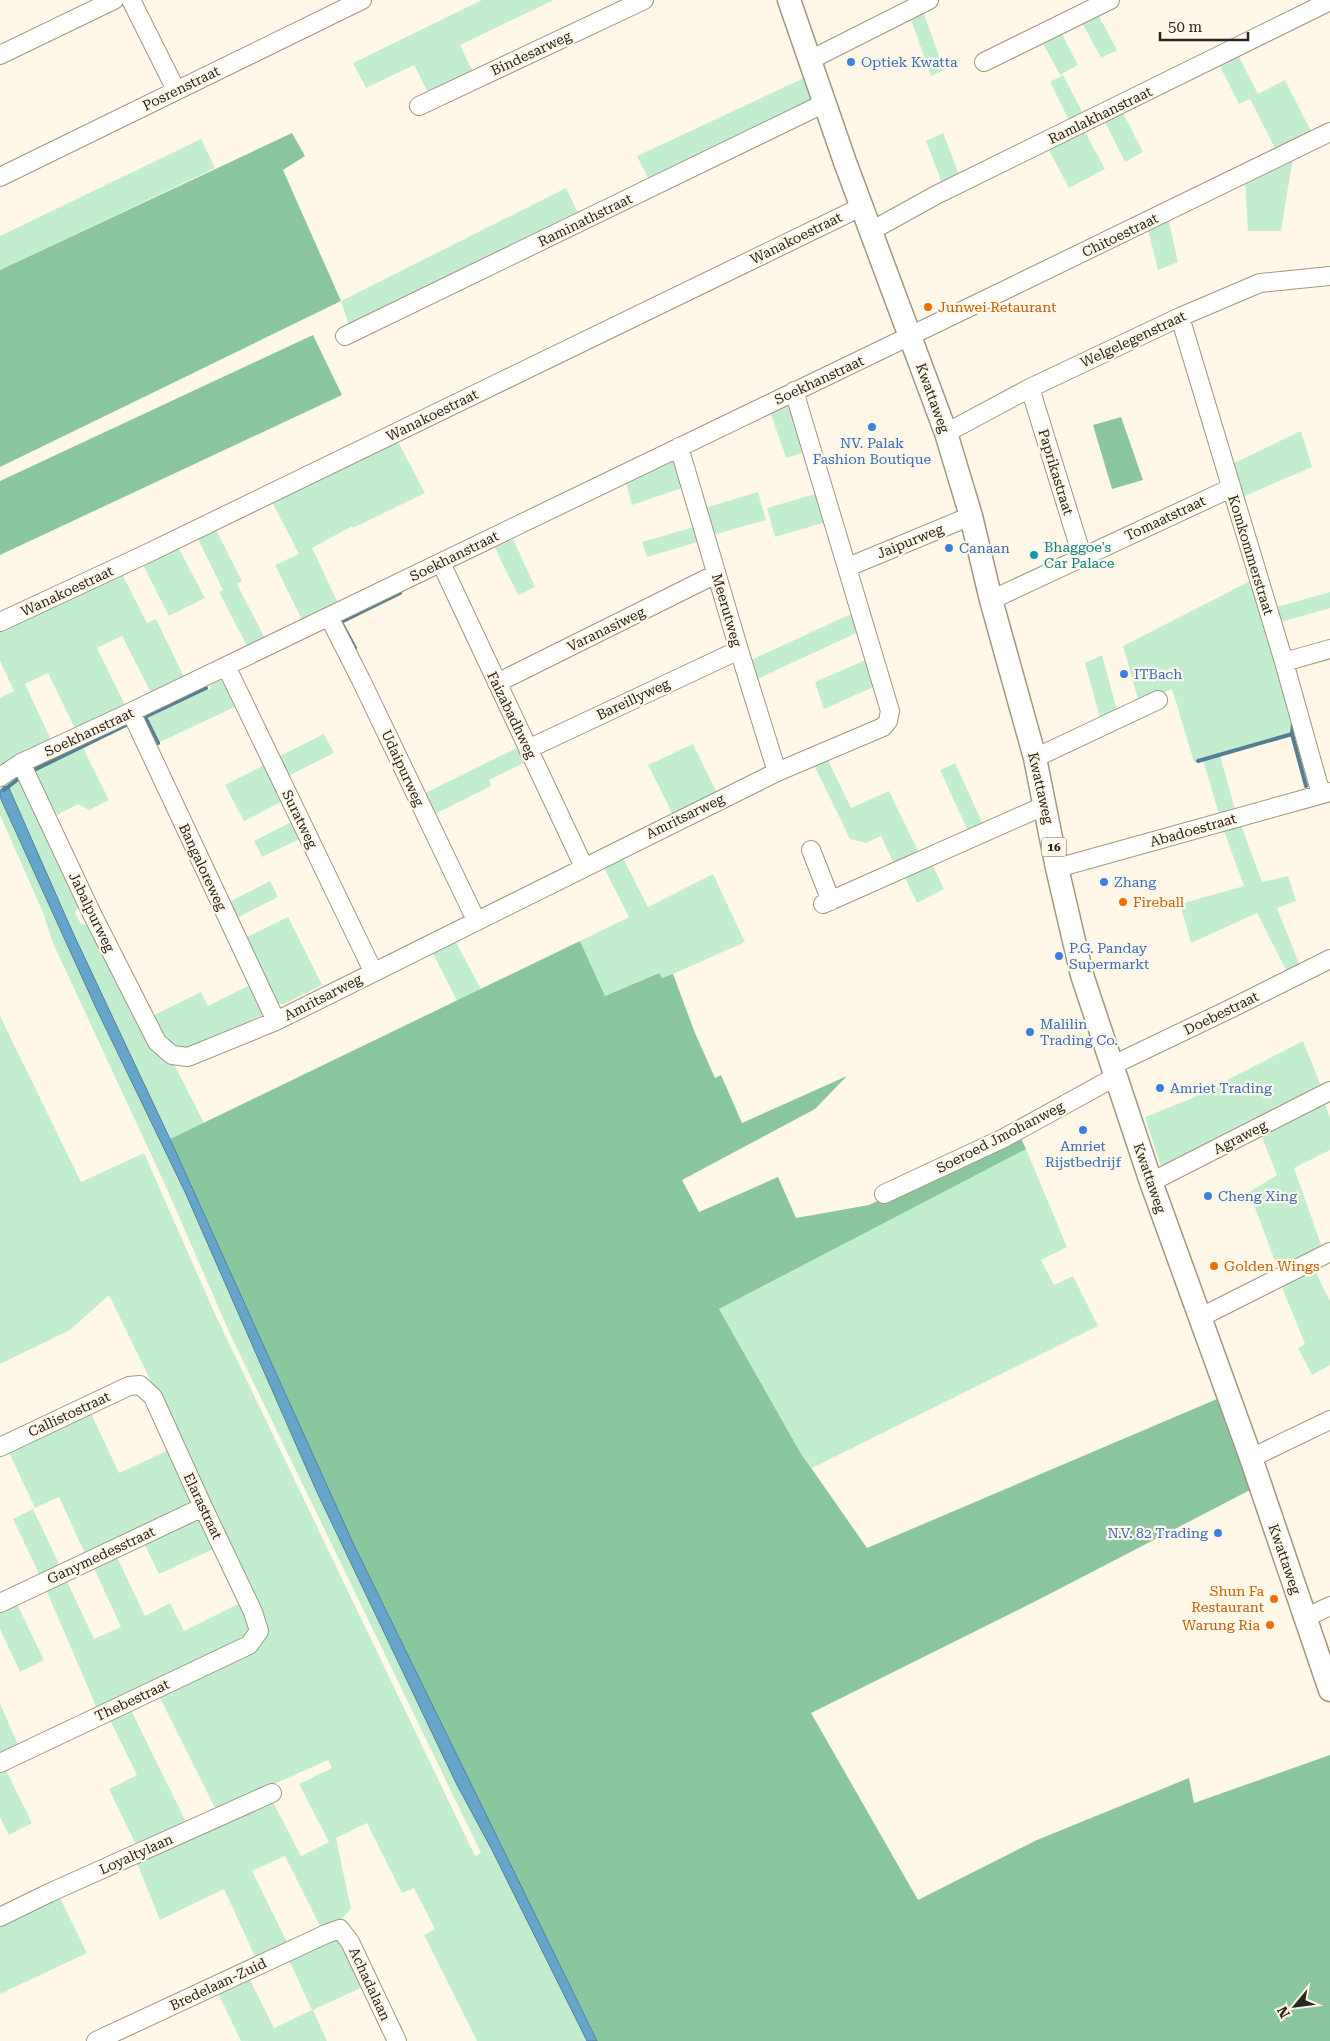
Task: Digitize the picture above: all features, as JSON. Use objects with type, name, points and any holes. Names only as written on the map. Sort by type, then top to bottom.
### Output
[{"type":"main road","name":"Kwattaweg","points":[[789,0],[871,231],[946,433],[971,516],[991,600],[1035,758],[1046,805],[1057,868],[1082,975],[1150,1182],[1201,1317],[1251,1458],[1330,1690]]},
{"type":"street","points":[[0,55],[114,0]]},
{"type":"street","points":[[131,0],[176,90]]},
{"type":"street","name":"Posrenstraat","points":[[0,177],[362,0]]},
{"type":"street","name":"Bindesarweg","points":[[418,106],[644,0]]},
{"type":"street","points":[[810,60],[929,0]]},
{"type":"street","points":[[984,62],[1110,0]]},
{"type":"street","name":"Ramlakhanstraat","points":[[871,231],[936,195],[1330,1]]},
{"type":"street","name":"Raminathstraat","points":[[346,336],[825,103]]},
{"type":"street","name":"Chitoestraat","points":[[910,337],[1330,132]]},
{"type":"street","name":"Wanakoestraat","points":[[0,622],[164,545],[863,206]]},
{"type":"street","name":"Welgelegenstraat","points":[[946,433],[1030,388],[1180,317],[1260,283],[1290,278],[1330,276]]},
{"type":"street","name":"Komkommerstraat","points":[[1180,317],[1325,793]]},
{"type":"street","name":"Soekhanstraat","points":[[10,770],[794,391],[910,337]]},
{"type":"street","name":"Paprikastraat","points":[[1030,388],[1082,556]]},
{"type":"street","name":"Amritsarweg","points":[[172,1055],[188,1057],[276,1021],[373,971],[777,772],[882,727],[888,721],[890,711],[794,391]]},
{"type":"street","name":"Meerutweg","points":[[679,447],[777,772]]},
{"type":"street","name":"Tomaatstraat","points":[[991,600],[1231,488]]},
{"type":"street","name":"Jaipurweg","points":[[848,567],[971,516]]},
{"type":"street","name":"Faizabadhweg","points":[[440,563],[584,867]]},
{"type":"street","name":"Varanasiweg","points":[[497,683],[716,574]]},
{"type":"street","name":"Udaipurweg","points":[[329,617],[476,920]]},
{"type":"street","points":[[1284,662],[1330,649]]},
{"type":"street","name":"Bareillyweg","points":[[528,749],[739,650]]},
{"type":"street","name":"Suratweg","points":[[226,666],[373,971]]},
{"type":"street","points":[[1035,758],[1158,700]]},
{"type":"street","name":"Bangaloreweg","points":[[131,712],[276,1021]]},
{"type":"street","name":"Jabalpurweg","points":[[10,770],[92,914],[156,1042],[172,1055]]},
{"type":"street","name":"Abadoestraat","points":[[1057,868],[1325,793]]},
{"type":"street","points":[[811,850],[827,902],[1046,805]]},
{"type":"street","name":"Doebestraat","points":[[1113,1071],[1330,959]]},
{"type":"street","name":"Soeroed Jmohanweg","points":[[884,1194],[1004,1138],[1113,1071]]},
{"type":"street","name":"Agraweg","points":[[1150,1182],[1330,1091]]},
{"type":"street","points":[[1201,1317],[1330,1252]]},
{"type":"street","name":"Callistostraat","points":[[0,1447],[129,1386],[140,1385]]},
{"type":"street","name":"Elarastraat","points":[[140,1385],[153,1397],[253,1612],[258,1631]]},
{"type":"street","points":[[1251,1458],[1330,1420]]},
{"type":"street","name":"Ganymedesstraat","points":[[0,1603],[203,1507]]},
{"type":"street","points":[[1305,1618],[1330,1606]]},
{"type":"street","name":"Thebestraat","points":[[0,1763],[249,1645],[258,1631]]},
{"type":"street","name":"Loyaltylaan","points":[[0,1917],[49,1893],[272,1793]]},
{"type":"street","name":"Bredelaan-Zuid","points":[[96,2041],[340,1929]]},
{"type":"street","name":"Achadalaan","points":[[340,1929],[350,1942],[397,2041]]},
{"type":"green space","points":[[482,0],[554,0],[460,45],[475,76],[430,97],[414,65],[366,88],[353,63]]},
{"type":"green space","points":[[922,8],[944,70],[931,76],[909,14]]},
{"type":"green space","points":[[1095,9],[1117,50],[1101,58],[1079,17]]},
{"type":"green space","points":[[1059,28],[1078,65],[1060,75],[1040,38]]},
{"type":"green space","points":[[1236,51],[1258,94],[1285,80],[1314,137],[1278,154],[1250,99],[1239,104],[1217,61]]},
{"type":"green space","points":[[1063,75],[1085,117],[1071,124],[1050,82]]},
{"type":"green space","points":[[804,78],[813,88],[815,98],[649,180],[637,156]]},
{"type":"green space","points":[[1121,109],[1143,152],[1125,162],[1103,118]]},
{"type":"green space","points":[[1082,126],[1105,169],[1069,188],[1046,145]]},
{"type":"green space","points":[[292,133],[305,156],[283,170],[341,301],[0,467],[0,270]]},
{"type":"green space","points":[[943,133],[960,177],[943,186],[926,141]]},
{"type":"green space","points":[[201,139],[215,168],[0,270],[0,236]]},
{"type":"green space","points":[[1293,157],[1281,231],[1248,231],[1245,179]]},
{"type":"green space","points":[[566,188],[579,215],[350,328],[341,301]]},
{"type":"green space","points":[[1168,217],[1178,262],[1158,270],[1147,226]]},
{"type":"green space","points":[[313,335],[342,395],[0,555],[0,481]]},
{"type":"green space","points":[[790,399],[809,451],[786,458],[769,409]]},
{"type":"green space","points":[[1121,417],[1143,480],[1112,489],[1093,425]]},
{"type":"green space","points":[[1301,431],[1312,467],[1240,498],[1230,465]]},
{"type":"green space","points":[[395,436],[425,493],[353,528],[352,526],[312,548],[340,607],[304,624],[275,565],[299,554],[270,498]]},
{"type":"green space","points":[[673,457],[685,487],[632,505],[625,479]]},
{"type":"green space","points":[[758,492],[766,520],[709,536],[701,509]]},
{"type":"green space","points":[[822,492],[830,521],[775,537],[767,508]]},
{"type":"green space","points":[[214,526],[242,581],[237,584],[267,642],[249,650],[219,592],[223,590],[196,535]]},
{"type":"green space","points":[[697,526],[701,541],[647,557],[642,542]]},
{"type":"green space","points":[[513,539],[535,587],[518,595],[495,548]]},
{"type":"green space","points":[[176,543],[205,598],[169,616],[141,561]]},
{"type":"green space","points":[[120,570],[147,623],[156,619],[185,679],[152,695],[122,636],[97,648],[127,709],[77,733],[48,673],[25,684],[53,744],[0,768],[0,698],[14,691],[0,661],[0,631]]},
{"type":"green space","points":[[1254,579],[1299,732],[1220,755],[1236,813],[1220,817],[1203,760],[1194,762],[1172,689],[1139,703],[1123,646]]},
{"type":"green space","points":[[1330,592],[1330,608],[1278,623],[1273,608]]},
{"type":"green space","points":[[857,611],[863,630],[753,681],[747,662]]},
{"type":"green space","points":[[1102,655],[1118,714],[1101,722],[1085,663]]},
{"type":"green space","points":[[870,658],[878,685],[824,709],[815,682]]},
{"type":"green space","points":[[221,675],[241,704],[160,742],[148,718],[211,688],[207,681]]},
{"type":"green space","points":[[324,734],[334,753],[286,777],[276,758]]},
{"type":"green space","points":[[693,744],[718,795],[674,817],[648,765]]},
{"type":"green space","points":[[523,745],[530,760],[489,780],[491,786],[431,816],[421,795]]},
{"type":"green space","points":[[83,748],[109,800],[89,810],[78,804],[57,815],[34,771]]},
{"type":"green space","points":[[825,754],[851,808],[889,791],[919,853],[894,864],[881,836],[866,843],[850,839],[812,761]]},
{"type":"green space","points":[[268,763],[287,799],[244,821],[225,785]]},
{"type":"green space","points":[[955,763],[983,824],[968,831],[940,770]]},
{"type":"green space","points":[[18,773],[81,902],[75,913],[81,924],[93,926],[170,1056],[204,1123],[170,1139],[73,933],[9,788],[0,791],[0,783]]},
{"type":"green space","points":[[0,797],[96,1008],[185,1192],[316,1490],[457,1785],[491,1848],[587,2041],[477,2041],[424,1935],[435,1929],[414,1888],[402,1893],[367,1823],[336,1838],[351,1909],[336,1924],[322,1930],[285,1856],[252,1871],[289,1946],[257,1961],[224,1889],[160,1920],[136,1861],[270,1796],[301,1856],[329,1842],[299,1784],[332,1768],[328,1760],[216,1810],[158,1694],[262,1634],[169,1419],[109,1295],[70,1330],[0,1364],[0,1016],[81,1182],[144,1153],[215,1314],[475,1856],[481,1853],[230,1334],[167,1189],[52,941],[44,915],[0,815]]},
{"type":"green space","points":[[295,820],[304,837],[262,857],[254,841]]},
{"type":"green space","points":[[1240,822],[1262,882],[1288,876],[1296,901],[1277,908],[1301,968],[1288,974],[1257,913],[1191,943],[1180,904],[1244,886],[1222,826]]},
{"type":"green space","points":[[619,850],[648,907],[713,874],[745,942],[673,974],[662,978],[658,973],[605,996],[580,941],[629,917],[600,860]]},
{"type":"green space","points":[[928,856],[944,889],[917,903],[901,869]]},
{"type":"green space","points":[[270,881],[278,897],[235,919],[227,903]]},
{"type":"green space","points":[[288,917],[322,985],[284,1004],[280,1004],[276,1001],[245,938]]},
{"type":"green space","points":[[450,931],[481,989],[457,1001],[427,942]]},
{"type":"green space","points":[[580,941],[605,996],[659,973],[662,978],[673,974],[695,1033],[715,1078],[721,1075],[742,1123],[847,1076],[815,1109],[682,1180],[699,1212],[778,1177],[796,1218],[869,1205],[1019,1134],[1026,1149],[719,1309],[800,1452],[867,1548],[1224,1396],[1254,1488],[1034,1602],[811,1713],[918,1900],[1037,1840],[1189,1778],[1194,1803],[1330,1755],[1330,2041],[597,2041],[353,1543],[170,1139]]},
{"type":"green space","points":[[258,981],[270,1011],[190,1051],[175,1052],[148,1018],[201,992],[208,1006]]},
{"type":"green space","points":[[1303,1041],[1323,1091],[1163,1166],[1160,1164],[1145,1117],[1190,1099]]},
{"type":"green space","points":[[1323,1098],[1330,1118],[1330,1150],[1294,1168],[1323,1250],[1279,1272],[1249,1192],[1277,1175],[1259,1130]]},
{"type":"green space","points":[[1026,1149],[1067,1247],[1041,1260],[1054,1285],[1073,1276],[1098,1326],[812,1468],[800,1452],[719,1309]]},
{"type":"green space","points":[[1312,1265],[1330,1301],[1330,1365],[1312,1375],[1298,1348],[1305,1344],[1279,1280]]},
{"type":"green space","points":[[89,1409],[119,1473],[171,1449],[194,1502],[87,1558],[59,1497],[35,1508],[7,1448]]},
{"type":"green space","points":[[33,1509],[61,1568],[41,1578],[13,1519]]},
{"type":"green space","points":[[198,1518],[218,1547],[159,1574],[142,1539]]},
{"type":"green space","points":[[115,1553],[145,1616],[170,1603],[184,1631],[244,1601],[252,1616],[250,1638],[98,1711],[45,1587],[65,1577],[94,1639],[121,1627],[92,1564]]},
{"type":"green space","points":[[15,1600],[44,1660],[20,1672],[0,1629],[0,1607]]},
{"type":"green space","points":[[0,1704],[20,1749],[0,1759]]},
{"type":"green space","points":[[129,1706],[187,1824],[137,1847],[109,1789],[137,1775],[108,1716]]},
{"type":"green space","points":[[4,1766],[32,1823],[9,1835],[0,1817],[0,1768]]},
{"type":"green space","points":[[57,1892],[87,1953],[0,1994],[0,1920]]},
{"type":"green space","points":[[336,1937],[367,1985],[313,2010],[327,2041],[241,2041],[217,1991],[248,1976],[274,2028],[312,2010],[288,1958]]},
{"type":"water","points":[[4,786],[9,788],[73,933],[170,1139],[353,1543],[597,2041],[587,2041],[491,1848],[457,1785],[316,1490],[185,1192],[96,1008],[0,797],[0,791]]},
{"type":"waterway","points":[[355,648],[341,622],[400,593]]},
{"type":"waterway","points":[[158,743],[145,717],[206,688]]},
{"type":"waterway","points":[[1293,723],[1292,734],[1306,786]]},
{"type":"waterway","points":[[33,773],[32,771],[126,725]]},
{"type":"waterway","points":[[1198,761],[1292,734]]},
{"type":"waterway","points":[[4,790],[22,776]]},
{"type":"place","name":"Optiek Kwatta","points":[[851,62]]},
{"type":"place","name":"Junwei Retaurant","points":[[928,307]]},
{"type":"place","name":"NV. Palak Fashion Boutique","points":[[872,427]]},
{"type":"place","name":"Canaan","points":[[949,548]]},
{"type":"place","name":"Bhaggoe's Car Palace","points":[[1034,555]]},
{"type":"place","name":"ITBach","points":[[1124,674]]},
{"type":"place","name":"Zhang","points":[[1104,882]]},
{"type":"place","name":"Fireball","points":[[1123,902]]},
{"type":"place","name":"P.G. Panday Supermarkt","points":[[1059,956]]},
{"type":"place","name":"Malilin Trading Co.","points":[[1030,1032]]},
{"type":"place","name":"Amriet Trading","points":[[1160,1088]]},
{"type":"place","name":"Amriet Rijstbedrijf","points":[[1083,1130]]},
{"type":"place","name":"Cheng Xing","points":[[1208,1196]]},
{"type":"place","name":"Golden Wings","points":[[1214,1266]]},
{"type":"place","name":"N.V. 82 Trading","points":[[1218,1533]]},
{"type":"place","name":"Shun Fa Restaurant","points":[[1274,1599]]},
{"type":"place","name":"Warung Ria","points":[[1270,1625]]}]
